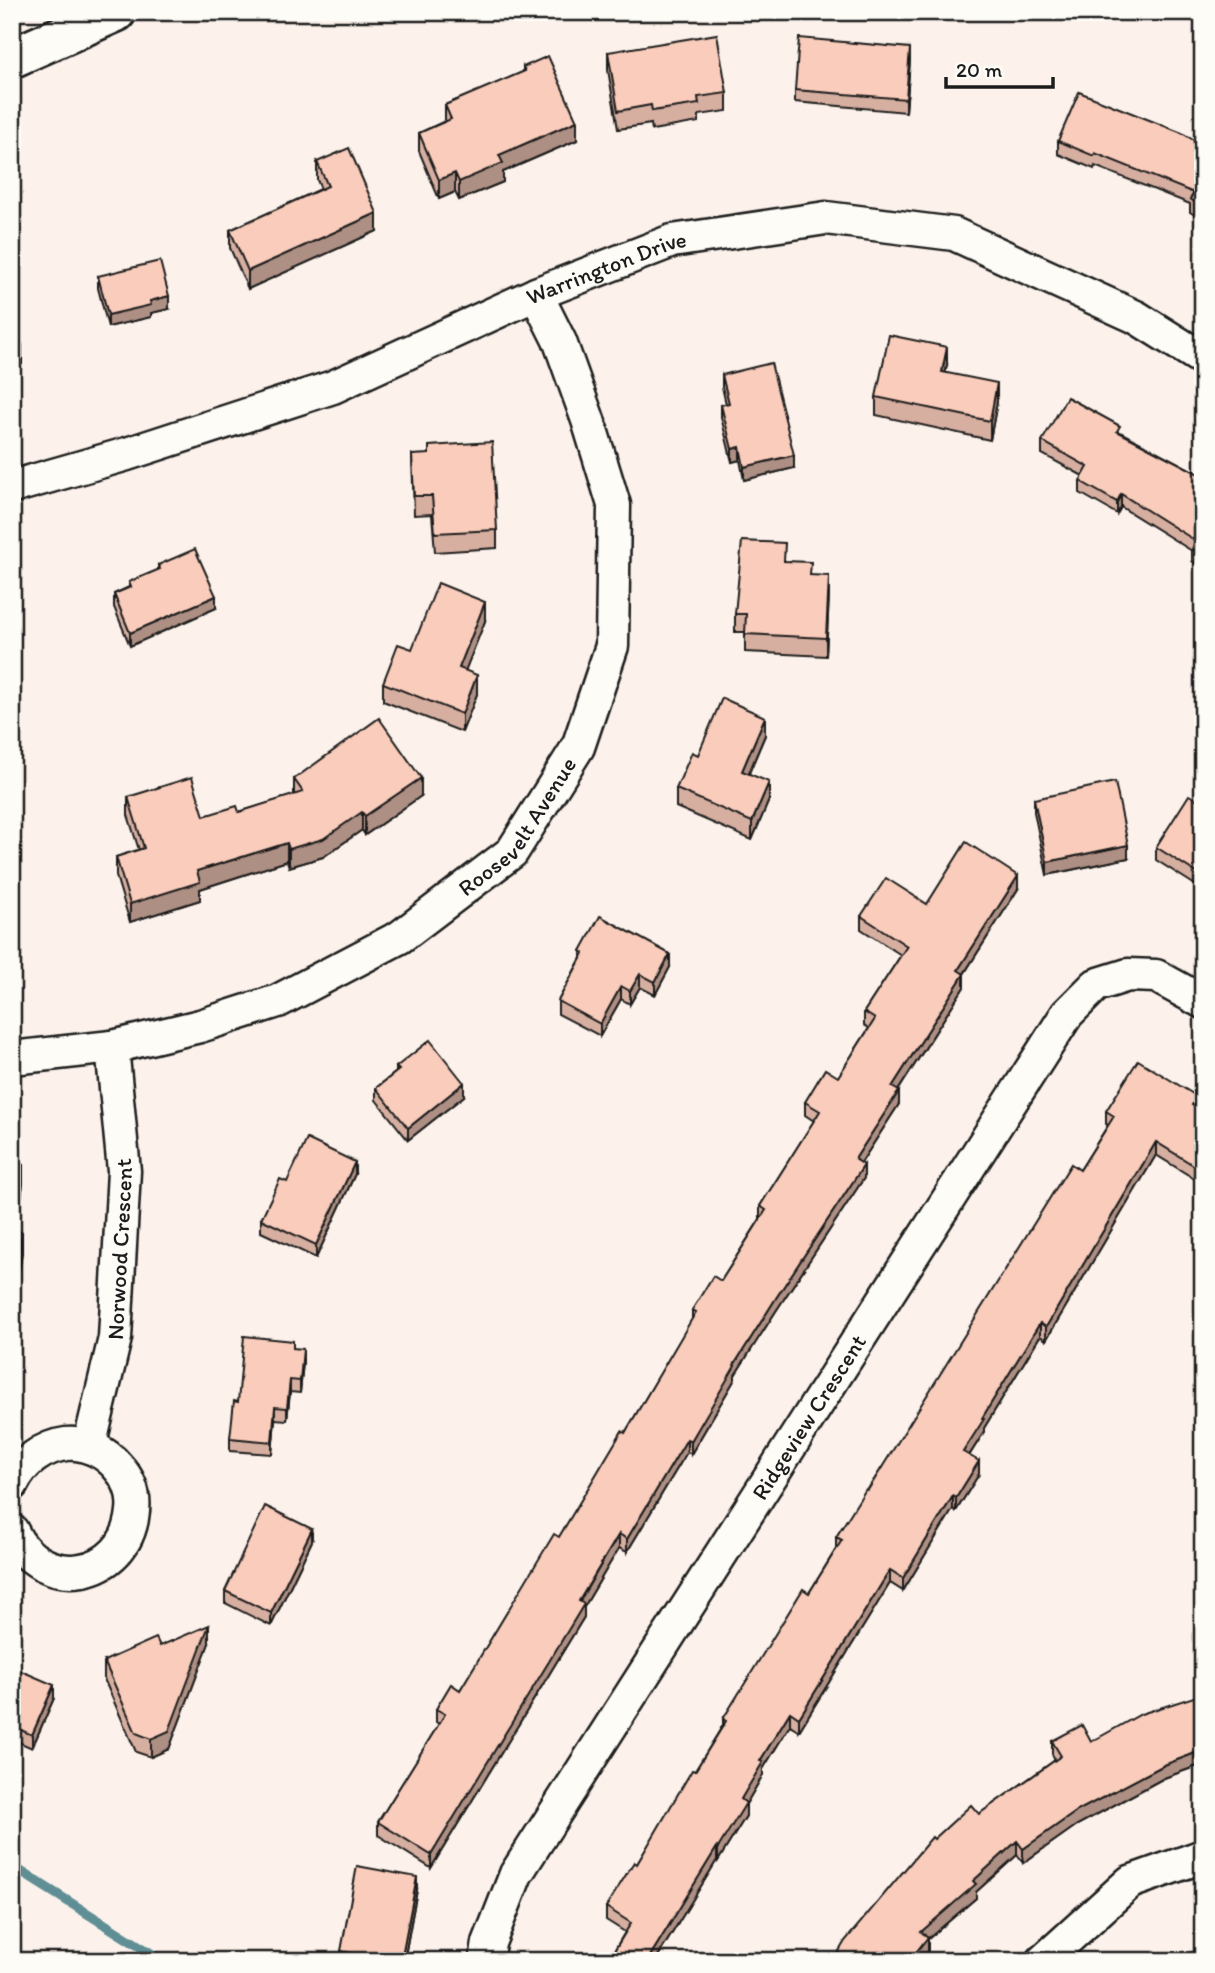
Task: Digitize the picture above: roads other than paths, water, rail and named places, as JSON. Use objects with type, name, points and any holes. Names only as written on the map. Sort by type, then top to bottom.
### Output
[{"type":"main road","points":[[12,58],[116,12]]},
{"type":"street","name":"Warrington Drive","points":[[12,487],[127,454],[334,387],[536,294],[672,241],[826,218],[954,234],[1136,317],[1203,359]]},
{"type":"street","name":"Roosevelt Avenue","points":[[12,1058],[112,1047],[200,1026],[278,1001],[400,937],[512,852],[578,747],[612,646],[614,505],[588,420],[559,342],[536,294]]},
{"type":"street","name":"Ridgeview Crescent","points":[[486,1961],[489,1943],[516,1874],[1067,1014],[1096,985],[1128,975],[1156,976],[1203,1002]]},
{"type":"street","name":"Norwood Crescent","points":[[89,1447],[115,1338],[123,1199],[124,1171],[112,1047]]},
{"type":"street","points":[[12,1484],[26,1463],[44,1450],[67,1444],[89,1447],[111,1458],[127,1477],[134,1498],[132,1528],[124,1544],[109,1560],[80,1572],[48,1568],[18,1545],[12,1531]]},
{"type":"street","points":[[1043,1961],[1130,1882],[1203,1856]]},
{"type":"waterway","points":[[12,1866],[163,1961]]}]
